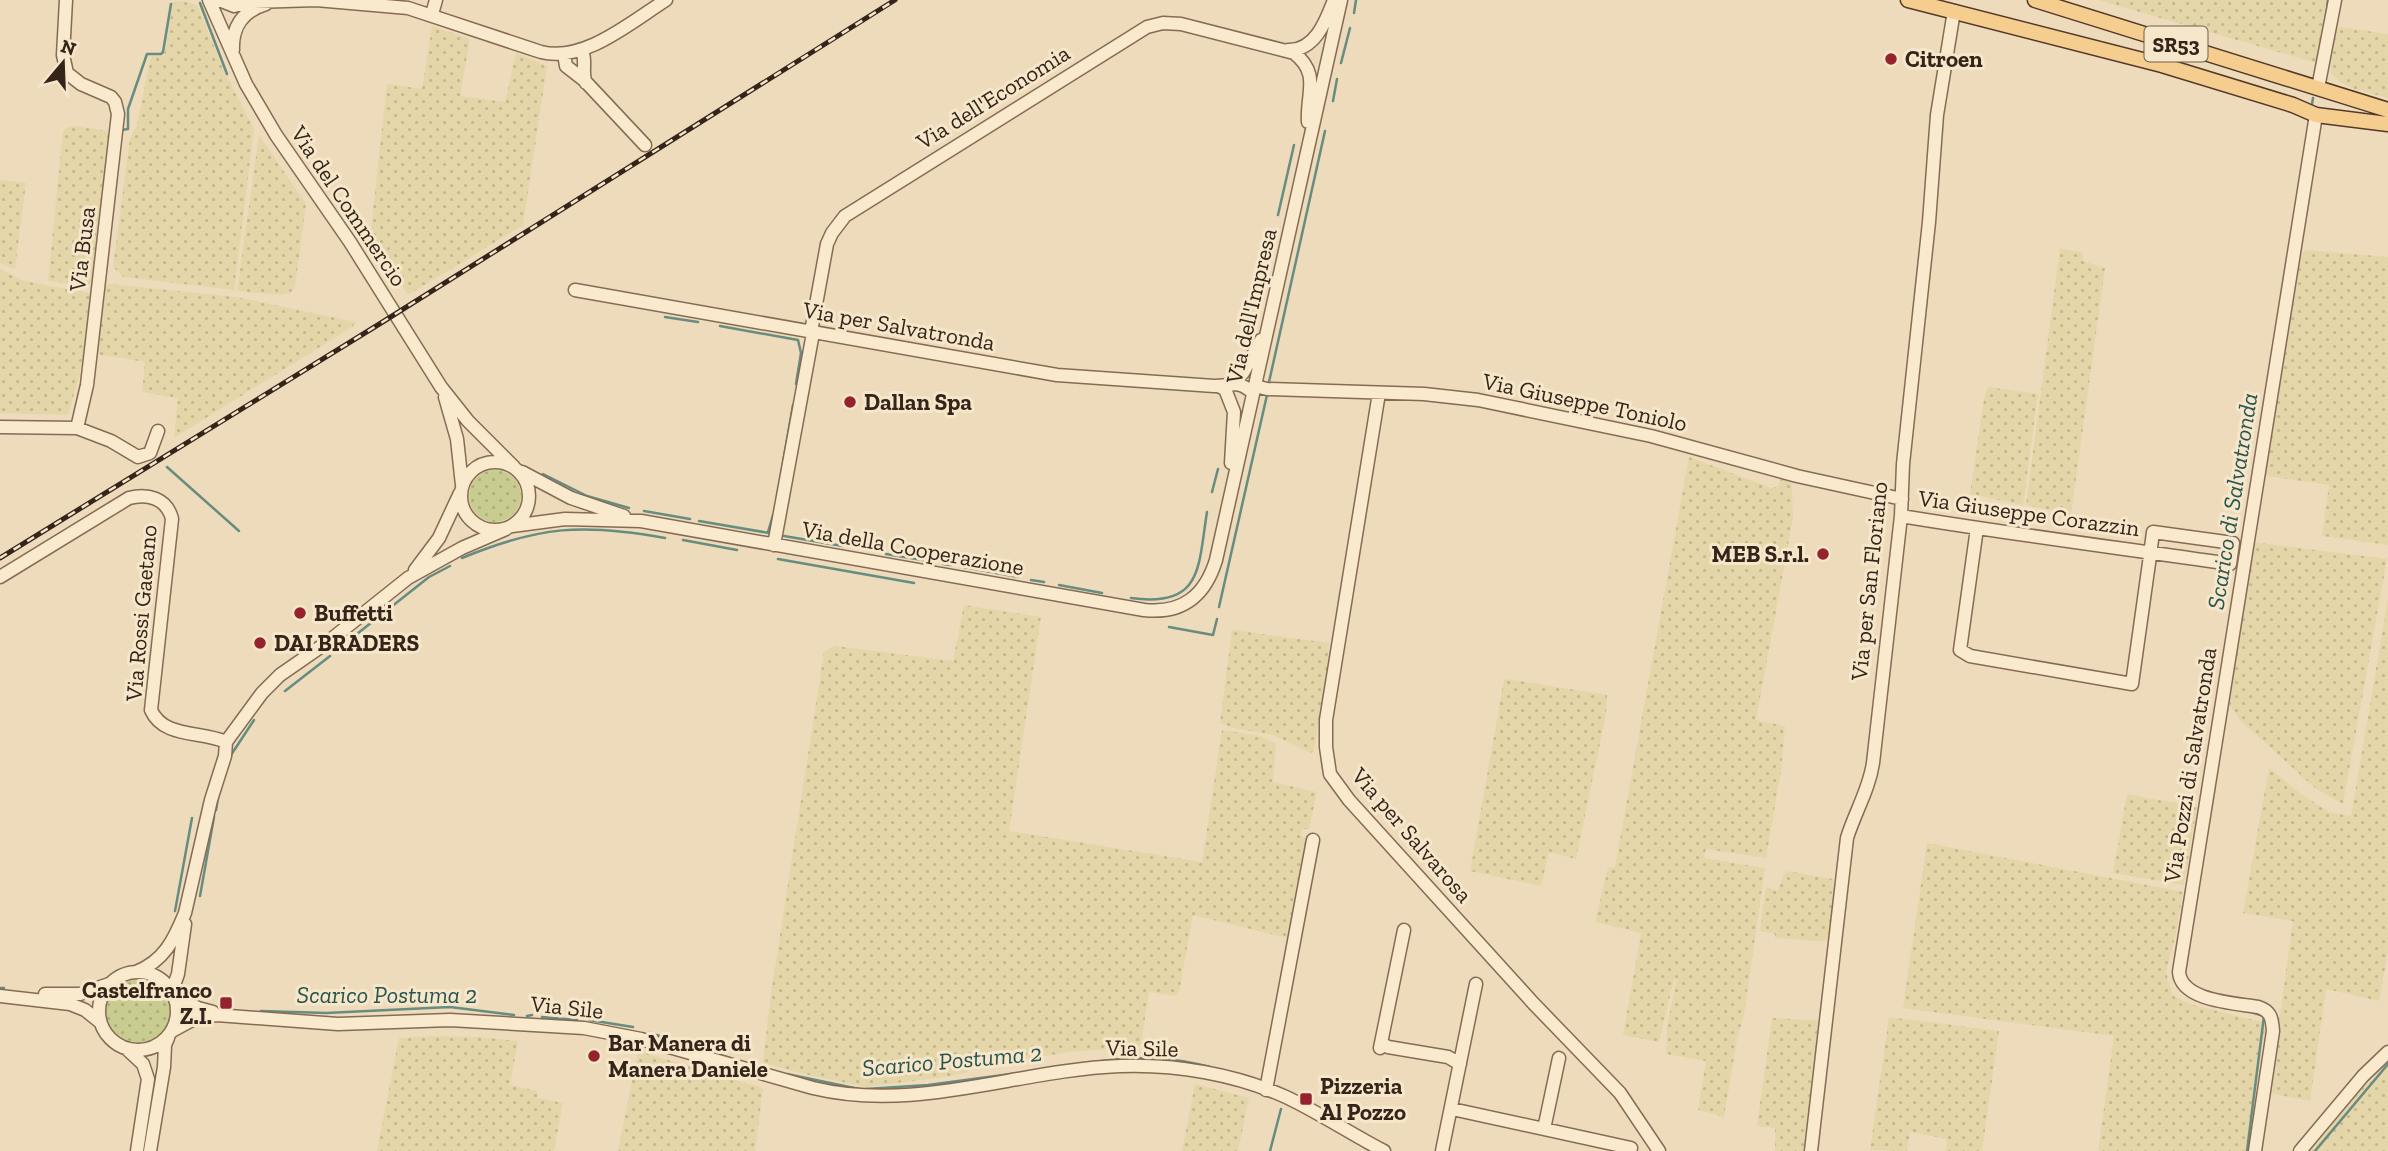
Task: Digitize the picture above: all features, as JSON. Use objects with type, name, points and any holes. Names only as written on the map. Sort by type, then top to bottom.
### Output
[{"type":"main road","points":[[1908,0],[2162,65],[2293,105],[2316,115],[2388,124]]},
{"type":"main road","name":"SR53","points":[[2035,0],[2388,110]]},
{"type":"street","name":"Via Busa","points":[[66,0],[63,55],[67,73],[81,84],[111,97],[116,102],[118,114],[87,385],[78,428]]},
{"type":"street","points":[[212,1],[234,6],[250,2],[316,0],[403,7],[432,14],[541,52],[564,54],[588,48],[666,0]]},
{"type":"street","points":[[432,14],[436,0]]},
{"type":"street","points":[[1288,50],[1302,47],[1315,37],[1334,0]]},
{"type":"street","name":"Via dell'Impresa","points":[[1178,607],[1195,597],[1211,574],[1342,0]]},
{"type":"street","points":[[2318,88],[2335,0]]},
{"type":"street","name":"Via del Commercio","points":[[212,1],[251,93],[276,135],[350,242],[441,387],[468,421],[515,468]]},
{"type":"street","points":[[232,51],[233,36],[239,21],[252,9],[273,2]]},
{"type":"street","name":"Via per San Floriano","points":[[1811,1151],[1847,838],[1855,811],[1867,791],[1871,776],[1901,516],[1903,464],[1929,222],[1937,115],[1954,12]]},
{"type":"street","name":"Via dell'Economia","points":[[774,545],[827,244],[845,216],[1150,26],[1170,23],[1288,50]]},
{"type":"street","points":[[586,83],[583,72],[588,48]]},
{"type":"street","points":[[1288,50],[1302,60],[1311,78],[1307,111],[1309,142]]},
{"type":"street","points":[[564,54],[566,66],[586,83],[645,145]]},
{"type":"street","name":"Via Pozzi di Salvatronda","points":[[2255,1151],[2273,1031],[2271,1017],[2265,1009],[2193,993],[2182,985],[2179,972],[2316,115]]},
{"type":"street","name":"Via per Salvatronda","points":[[575,290],[1057,375],[1241,385],[1254,389]]},
{"type":"street","points":[[1233,484],[1233,410],[1223,386],[1245,370],[1268,328]]},
{"type":"street","name":"Via del Commercio","points":[[441,387],[457,439],[462,488]]},
{"type":"street","name":"Via Giuseppe Toniolo","points":[[1254,389],[1424,394],[1478,400],[1584,421],[1723,454],[1797,476],[1902,499]]},
{"type":"street","name":"Via per Salvarosa","points":[[1379,393],[1326,720],[1330,774],[1349,800],[1414,874],[1620,1093],[1659,1151]]},
{"type":"street","points":[[0,427],[78,428],[111,441],[138,457],[150,453],[158,431]]},
{"type":"street","points":[[499,462],[515,468],[527,484],[529,502],[521,519],[509,527],[487,529],[474,523],[463,507],[462,488],[468,474],[485,463],[499,462]]},
{"type":"street","name":"Via della Cooperazione","points":[[515,468],[576,499],[641,521],[1144,610],[1163,611],[1178,607]]},
{"type":"street","name":"Via della Cooperazione","points":[[408,578],[439,538],[462,488]]},
{"type":"street","name":"Via Rossi Gaetano","points":[[0,577],[129,498],[140,495],[162,502],[169,508],[172,519],[151,710],[154,718],[164,727],[215,737],[226,742]]},
{"type":"street","name":"Via Giuseppe Corazzin","points":[[1901,516],[2230,564],[2233,543],[2153,532],[2150,552]]},
{"type":"street","name":"Via della Cooperazione","points":[[173,994],[180,962],[185,914],[226,742],[262,693],[280,676],[408,578],[462,548],[509,527],[565,519],[641,521]]},
{"type":"street","points":[[1977,528],[1960,650],[1970,656],[2132,684],[2150,552]]},
{"type":"street","points":[[1266,1090],[1313,840]]},
{"type":"street","name":"Via della Cooperazione","points":[[136,972],[152,965],[165,953],[185,914]]},
{"type":"street","points":[[1404,930],[1380,1045],[1448,1057],[1461,1063]]},
{"type":"street","points":[[5,996],[37,993],[80,994],[136,972],[159,978],[173,994],[177,1012],[165,1045],[150,1151]]},
{"type":"street","points":[[112,982],[102,997],[100,1022],[109,1038],[139,1059],[148,1076],[137,1151]]},
{"type":"street","points":[[1441,1151],[1476,984]]},
{"type":"street","name":"Via Sile","points":[[173,994],[198,1008],[229,1015],[338,1024],[450,1020],[600,1030],[641,1039],[776,1079],[846,1095],[874,1097],[925,1093],[1127,1066],[1193,1071],[1266,1090],[1293,1101],[1360,1145],[1384,1151]]},
{"type":"street","points":[[5,996],[76,1006],[100,1022]]},
{"type":"street","name":"Via Sile","points":[[170,1034],[196,1018],[229,1015]]},
{"type":"street","points":[[125,1048],[136,1051],[148,1049],[159,1045],[170,1034]]},
{"type":"street","points":[[2300,1151],[2363,1076],[2388,1052]]},
{"type":"street","points":[[1544,1129],[1559,1058]]},
{"type":"street","points":[[1452,1108],[1544,1129],[1596,1146],[1631,1148]]},
{"type":"shaded area","points":[[2098,0],[2331,0],[2320,64]]},
{"type":"shaded area","points":[[183,1],[197,5],[223,68],[254,129],[234,290],[124,277],[113,267],[130,138],[137,125],[151,56],[164,56],[173,2]]},
{"type":"shaded area","points":[[432,26],[470,39],[460,96],[505,102],[516,53],[547,66],[523,225],[408,295],[370,238],[387,84],[422,89]]},
{"type":"shaded area","points":[[2339,27],[2388,34],[2388,98],[2354,89],[2340,82],[2330,72]]},
{"type":"shaded area","points":[[75,126],[109,133],[91,283],[88,286],[48,281],[63,131]]},
{"type":"shaded area","points":[[259,135],[306,204],[295,287],[290,293],[282,295],[237,291]]},
{"type":"shaded area","points":[[0,180],[26,183],[15,269],[0,263]]},
{"type":"shaded area","points":[[2060,248],[2083,253],[2083,261],[2105,268],[2071,515],[2026,505]]},
{"type":"shaded area","points":[[2305,250],[2388,257],[2388,545],[2322,536],[2329,485],[2267,476],[2265,473],[2301,256]]},
{"type":"shaded area","points":[[0,269],[24,281],[94,294],[79,376],[68,415],[0,413]]},
{"type":"shaded area","points":[[109,284],[236,297],[356,322],[174,438],[178,398],[142,392],[145,362],[96,354],[103,286]]},
{"type":"shaded area","points":[[1988,387],[2038,394],[2023,505],[1970,494]]},
{"type":"shaded area","points":[[1689,457],[1772,488],[1777,487],[1781,479],[1791,482],[1792,490],[1793,518],[1756,720],[1785,726],[1781,771],[1766,858],[1706,849],[1704,858],[1765,868],[1744,1014],[1724,1117],[1698,1110],[1706,1061],[1666,1054],[1667,1026],[1677,978],[1674,979],[1659,1042],[1623,1035],[1641,933],[1595,922],[1608,868],[1615,867]]},
{"type":"shaded area","points":[[2253,542],[2387,559],[2343,804],[2316,789],[2240,720],[2229,704]]},
{"type":"shaded area","points":[[2388,599],[2388,952],[2379,1001],[2326,989],[2310,1101],[2269,1093],[2293,921],[2243,913],[2269,768],[2329,812],[2351,816]]},
{"type":"shaded area","points":[[964,605],[1041,617],[1009,831],[1202,862],[1222,730],[1260,736],[1276,743],[1273,782],[1317,792],[1309,829],[1302,829],[1300,836],[1308,838],[1288,938],[1193,915],[1179,992],[1175,996],[1149,992],[1141,1044],[1137,1047],[1068,1052],[1018,1061],[973,1063],[968,1072],[951,1076],[866,1087],[763,1063],[770,1000],[824,652],[835,646],[953,661]]},
{"type":"shaded area","points":[[1232,630],[1329,643],[1314,750],[1311,753],[1273,735],[1220,723]]},
{"type":"shaded area","points":[[1504,680],[1607,695],[1606,714],[1576,859],[1549,852],[1541,886],[1470,871]]},
{"type":"shaded area","points":[[2127,794],[2197,807],[2184,885],[2113,873]]},
{"type":"shaded area","points":[[1927,843],[2183,892],[2166,972],[2172,995],[2189,1004],[2266,1023],[2246,1151],[2098,1151],[2114,1036],[1903,1008]]},
{"type":"shaded area","points":[[1788,871],[1833,879],[1835,897],[1828,939],[1821,941],[1775,938],[1775,934],[1760,931],[1766,887],[1778,891],[1783,876]]},
{"type":"shaded area","points":[[1889,1017],[1999,1031],[1982,1151],[1946,1151],[1947,1139],[1910,1132],[1907,1151],[1870,1150]]},
{"type":"shaded area","points":[[1772,1018],[1822,1021],[1806,1151],[1775,1151],[1775,1128],[1757,1126]]},
{"type":"shaded area","points":[[435,1036],[518,1041],[510,1085],[537,1091],[537,1098],[563,1103],[554,1151],[377,1151],[399,1038]]},
{"type":"shaded area","points":[[638,1051],[763,1088],[755,1151],[618,1151]]},
{"type":"shaded area","points":[[2388,1067],[2388,1151],[2308,1151],[2364,1087]]},
{"type":"shaded area","points":[[1195,1084],[1249,1098],[1238,1151],[1182,1151]]},
{"type":"green space","points":[[495,470],[505,472],[513,478],[519,486],[519,506],[513,514],[505,520],[495,522],[485,520],[477,514],[471,506],[469,496],[471,486],[477,478],[485,472]]},
{"type":"green space","points":[[138,978],[151,981],[161,988],[168,998],[171,1011],[168,1024],[161,1034],[151,1041],[138,1044],[125,1041],[115,1034],[108,1024],[105,1011],[108,998],[115,988],[125,981]]},
{"type":"waterway","points":[[1354,13],[1356,0]]},
{"type":"waterway","name":"Scarico di Salvatronda","points":[[2327,11],[2328,0]]},
{"type":"waterway","points":[[200,3],[227,74]]},
{"type":"waterway","points":[[121,130],[128,129],[128,109],[147,54],[163,52],[171,4]]},
{"type":"waterway","points":[[1341,63],[1350,28]]},
{"type":"waterway","points":[[1333,101],[1337,79]]},
{"type":"waterway","name":"Scarico di Salvatronda","points":[[2312,104],[2313,98]]},
{"type":"waterway","points":[[1269,382],[1325,131]]},
{"type":"waterway","points":[[1278,215],[1294,145]]},
{"type":"waterway","points":[[1266,267],[1270,250]]},
{"type":"waterway","points":[[1251,337],[1260,296]]},
{"type":"waterway","points":[[665,317],[698,322]]},
{"type":"waterway","points":[[720,326],[798,340],[801,353],[796,384]]},
{"type":"waterway","points":[[1219,607],[1267,395]]},
{"type":"waterway","points":[[778,492],[793,405]]},
{"type":"waterway","points":[[167,467],[239,531]]},
{"type":"waterway","points":[[1212,492],[1218,469]]},
{"type":"waterway","points":[[543,474],[587,496],[629,508]]},
{"type":"waterway","points":[[644,511],[690,519]]},
{"type":"waterway","points":[[1131,598],[1172,597],[1184,590],[1193,579],[1198,566],[1207,512]]},
{"type":"waterway","points":[[768,532],[773,515]]},
{"type":"waterway","points":[[699,521],[769,533]]},
{"type":"waterway","points":[[462,558],[515,539],[562,530],[610,530],[665,538]]},
{"type":"waterway","points":[[784,536],[843,546]]},
{"type":"waterway","points":[[683,540],[737,550]]},
{"type":"waterway","points":[[886,554],[929,561]]},
{"type":"waterway","points":[[778,559],[914,583]]},
{"type":"waterway","points":[[943,564],[951,565]]},
{"type":"waterway","points":[[343,645],[429,577],[450,566]]},
{"type":"waterway","points":[[964,567],[1018,577]]},
{"type":"waterway","points":[[1031,580],[1044,582]]},
{"type":"waterway","points":[[1059,585],[1102,593]]},
{"type":"waterway","points":[[1169,627],[1213,635],[1217,619]]},
{"type":"waterway","points":[[285,691],[330,656]]},
{"type":"waterway","points":[[231,755],[254,720]]},
{"type":"waterway","points":[[216,810],[218,798]]},
{"type":"waterway","points":[[200,896],[214,817]]},
{"type":"waterway","name":"Scarico Postuma 2","points":[[175,911],[192,818]]},
{"type":"waterway","points":[[119,997],[135,998]]},
{"type":"waterway","name":"Scarico Postuma 2","points":[[145,998],[160,999]]},
{"type":"waterway","name":"Scarico Postuma 2","points":[[261,1011],[326,1013],[450,1007],[514,1015]]},
{"type":"waterway","name":"Scarico di Salvatronda","points":[[2247,1151],[2264,1016],[2248,1011]]},
{"type":"waterway","name":"Scarico Postuma 2","points":[[527,1016],[532,1015]]},
{"type":"waterway","name":"Scarico Postuma 2","points":[[542,1017],[577,1020]]},
{"type":"waterway","name":"Scarico Postuma 2","points":[[589,1020],[633,1027]]},
{"type":"waterway","name":"Scarico Postuma 2","points":[[650,1033],[730,1058]]},
{"type":"waterway","name":"Scarico Postuma 2","points":[[1102,1061],[1156,1058],[1210,1067]]},
{"type":"waterway","points":[[2315,1151],[2388,1064]]},
{"type":"waterway","name":"Scarico Postuma 2","points":[[866,1089],[928,1085],[1019,1073]]},
{"type":"waterway","name":"Scarico Postuma 2","points":[[787,1074],[859,1089]]},
{"type":"waterway","name":"Scarico Postuma 2","points":[[1270,1151],[1281,1109]]},
{"type":"railway","points":[[0,558],[381,323],[895,0]]},
{"type":"place","name":"Citroen","points":[[1891,59]]},
{"type":"place","name":"Dallan Spa","points":[[850,402]]},
{"type":"place","name":"MEB S.r.l.","points":[[1823,554]]},
{"type":"place","name":"Buffetti","points":[[300,613]]},
{"type":"place","name":"DAI BRADERS","points":[[260,643]]},
{"type":"place","name":"Castelfranco Z.I.","points":[[226,1003]]},
{"type":"place","name":"Bar Manera di Manera Daniele","points":[[594,1056]]},
{"type":"place","name":"Pizzeria Al Pozzo","points":[[1306,1099]]}]
